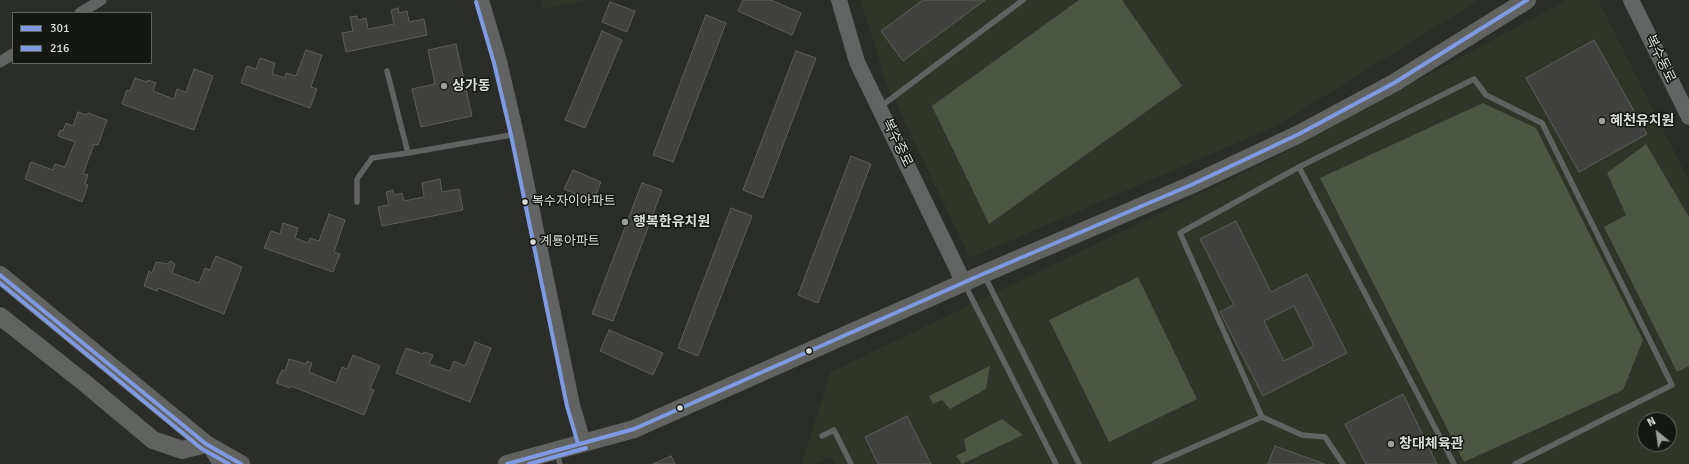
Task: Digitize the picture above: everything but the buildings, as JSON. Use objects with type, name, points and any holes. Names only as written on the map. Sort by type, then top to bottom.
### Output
[{"type":"main road","name":"복수중로","points":[[839,0],[857,62],[964,283]]},
{"type":"main road","points":[[507,464],[558,458],[584,442],[634,428],[983,274],[1191,185],[1299,134],[1394,83],[1527,0]]},
{"type":"main road","name":"복수동로","points":[[1631,0],[1689,117]]},
{"type":"main road","points":[[0,275],[206,444],[241,464]]},
{"type":"main road","points":[[0,316],[86,384],[153,440],[182,450],[206,444]]},
{"type":"street","points":[[82,12],[101,0]]},
{"type":"street","points":[[482,0],[500,61],[518,134],[573,406],[584,442]]},
{"type":"street","points":[[0,62],[12,55]]},
{"type":"street","points":[[206,444],[218,464]]},
{"type":"lane","points":[[880,108],[1023,0]]},
{"type":"lane","points":[[386,71],[408,153]]},
{"type":"lane","points":[[1343,464],[1325,437],[1302,435],[1262,417],[1180,233],[1299,167],[1474,79],[1486,96],[1542,123],[1672,385],[1515,464]]},
{"type":"lane","points":[[357,202],[357,179],[372,158],[518,134]]},
{"type":"lane","points":[[1299,167],[1454,464]]},
{"type":"lane","points":[[983,274],[1079,464]]},
{"type":"lane","points":[[964,283],[1056,464]]},
{"type":"lane","points":[[1155,464],[1262,417]]},
{"type":"lane","points":[[822,436],[834,430],[851,464]]},
{"type":"shaded area","points":[[540,0],[590,0],[543,9]]},
{"type":"shaded area","points":[[860,0],[1479,0],[1276,126],[970,258],[888,87]]},
{"type":"shaded area","points":[[1079,0],[1122,0],[1182,86],[989,224],[932,106]]},
{"type":"shaded area","points":[[1567,0],[1598,0],[1689,181],[1689,464],[835,464],[831,457],[815,464],[801,464],[831,372],[1272,159]]},
{"type":"shaded area","points":[[1483,103],[1536,128],[1643,340],[1623,390],[1464,462],[1320,178]]},
{"type":"shaded area","points":[[1646,144],[1689,217],[1689,366],[1677,372],[1604,227],[1626,215],[1607,173]]},
{"type":"shaded area","points":[[1138,277],[1197,399],[1109,442],[1049,320]]},
{"type":"shaded area","points":[[990,366],[986,389],[950,409],[942,400],[933,404],[929,396]]},
{"type":"shaded area","points":[[1002,419],[1023,435],[962,464],[956,456],[966,451],[964,439]]},
{"type":"transit line","name":"301","points":[[507,464],[634,429],[983,274],[1191,185],[1299,134],[1394,83],[1527,0]]},
{"type":"transit line","name":"216","points":[[476,2],[494,63],[511,135],[567,406],[578,444]]},
{"type":"transit line","name":"301","points":[[0,275],[206,444],[241,464]]},
{"type":"transit line","name":"216","points":[[0,283],[202,449],[229,464]]},
{"type":"transit line","name":"216","points":[[529,464],[586,448]]},
{"type":"place","name":"상가동","points":[[444,86]]},
{"type":"place","name":"혜천유치원","points":[[1602,121]]},
{"type":"place","name":"복수자이아파트","points":[[525,202]]},
{"type":"place","name":"행복한유치원","points":[[625,222]]},
{"type":"place","name":"계룡아파트","points":[[533,242]]},
{"type":"place","name":"창대체육관","points":[[1391,444]]}]
